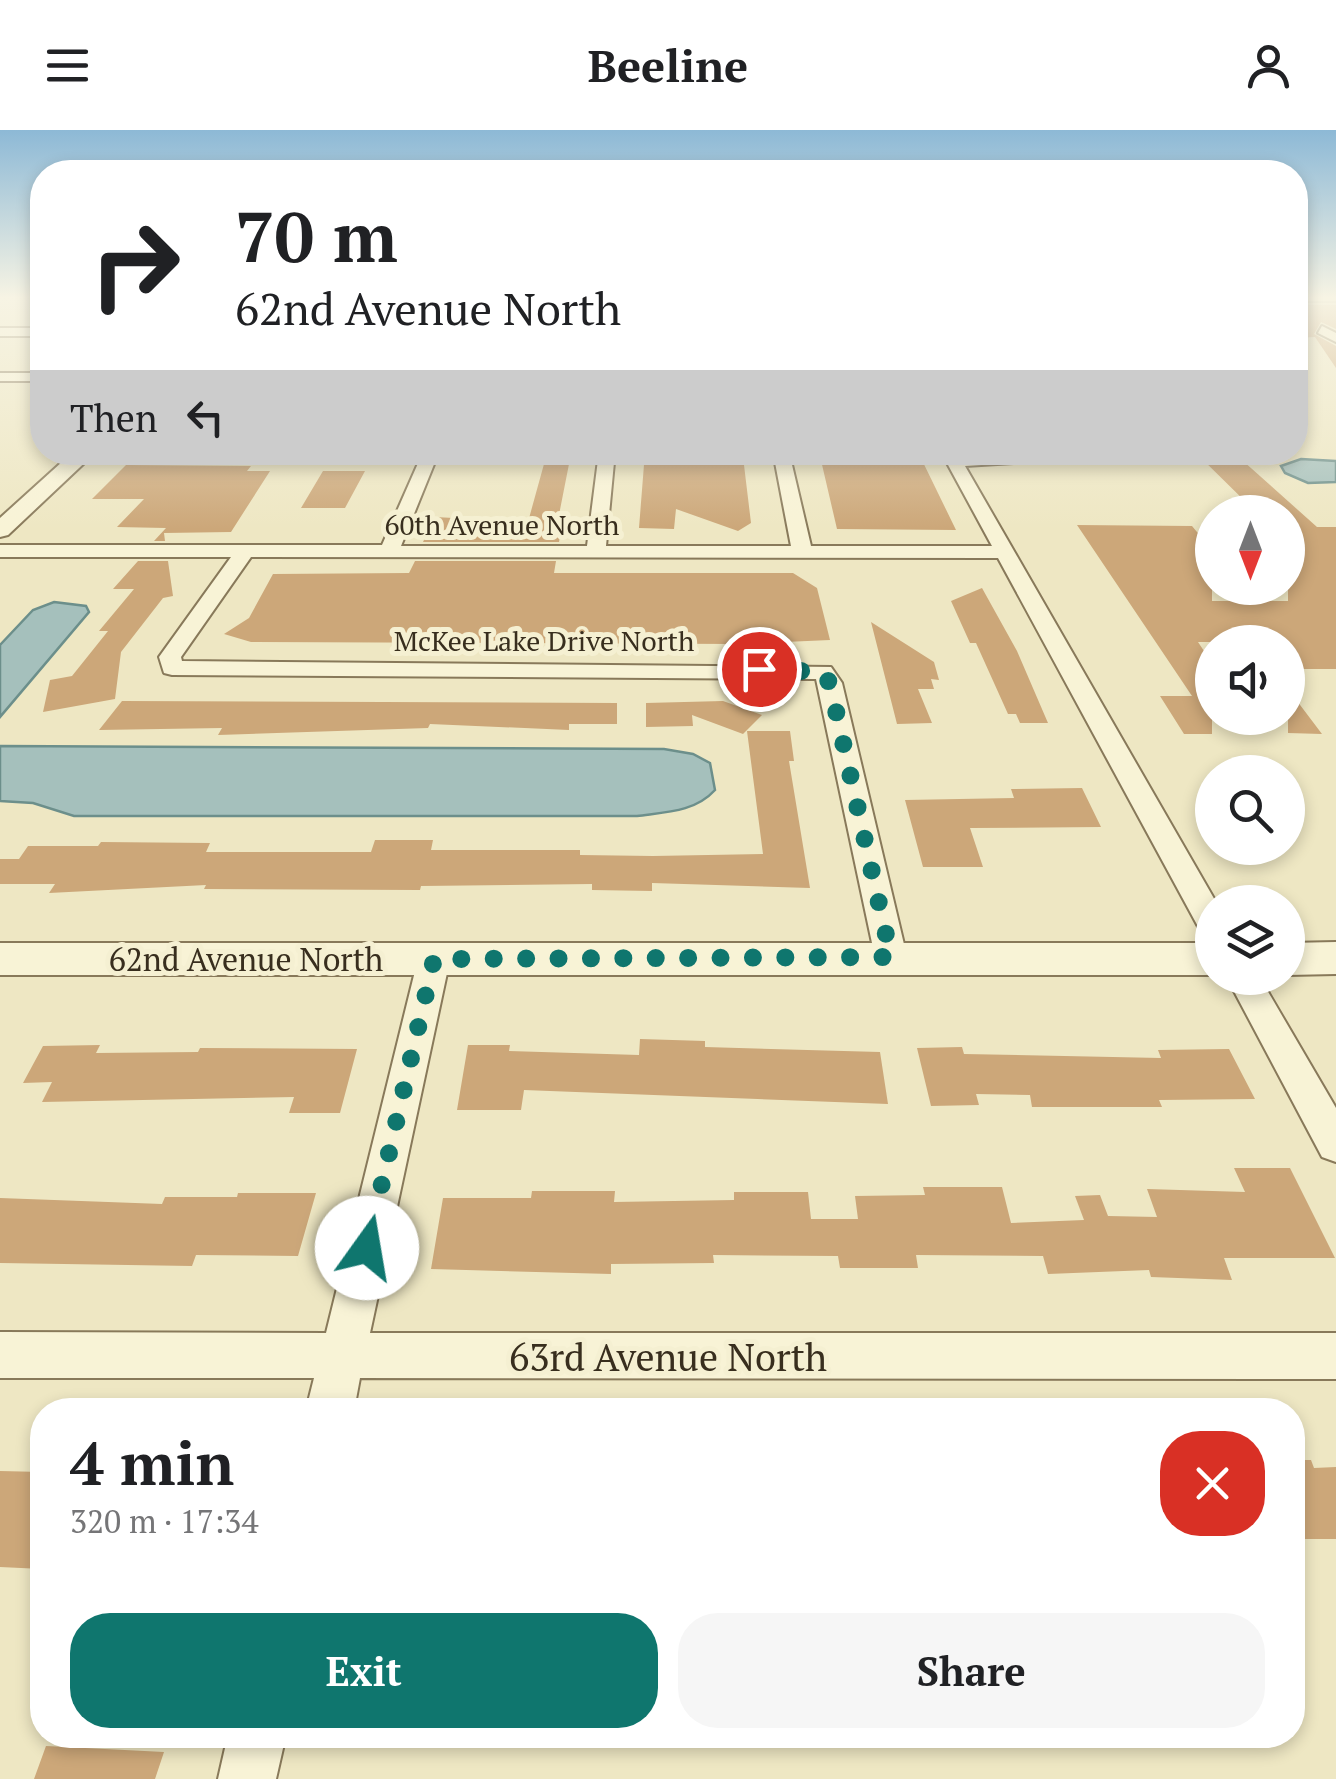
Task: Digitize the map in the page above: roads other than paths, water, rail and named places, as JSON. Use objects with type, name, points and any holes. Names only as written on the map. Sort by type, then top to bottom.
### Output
[{"type":"street","points":[[0,377],[30,376]]},
{"type":"street","points":[[0,530],[73,465]]},
{"type":"street","points":[[389,552],[426,465]]},
{"type":"street","points":[[596,552],[606,465]]},
{"type":"street","points":[[784,465],[802,551]]},
{"type":"street","points":[[956,465],[1195,893]]},
{"type":"street","name":"60th Avenue North","points":[[0,551],[1005,552]]},
{"type":"street","name":"McKee Lake Drive North","points":[[245,552],[170,657],[172,668],[823,672],[830,684],[891,957]]},
{"type":"street","points":[[1305,959],[1336,958]]},
{"type":"street","name":"62nd Avenue North","points":[[0,959],[1195,959]]},
{"type":"street","points":[[333,1398],[434,959]]},
{"type":"street","points":[[1253,995],[1336,1144]]},
{"type":"street","name":"63rd Avenue North","points":[[0,1355],[1336,1356]]},
{"type":"street","points":[[247,1779],[254,1748]]},
{"type":"water","points":[[1308,459],[1336,461],[1336,482],[1308,483],[1285,473],[1281,466],[1308,465]]},
{"type":"water","points":[[54,602],[86,606],[89,612],[0,717],[0,645],[33,610]]},
{"type":"water","points":[[0,746],[664,749],[693,754],[710,763],[715,790],[689,807],[637,816],[74,816],[33,803],[0,801]]}]
